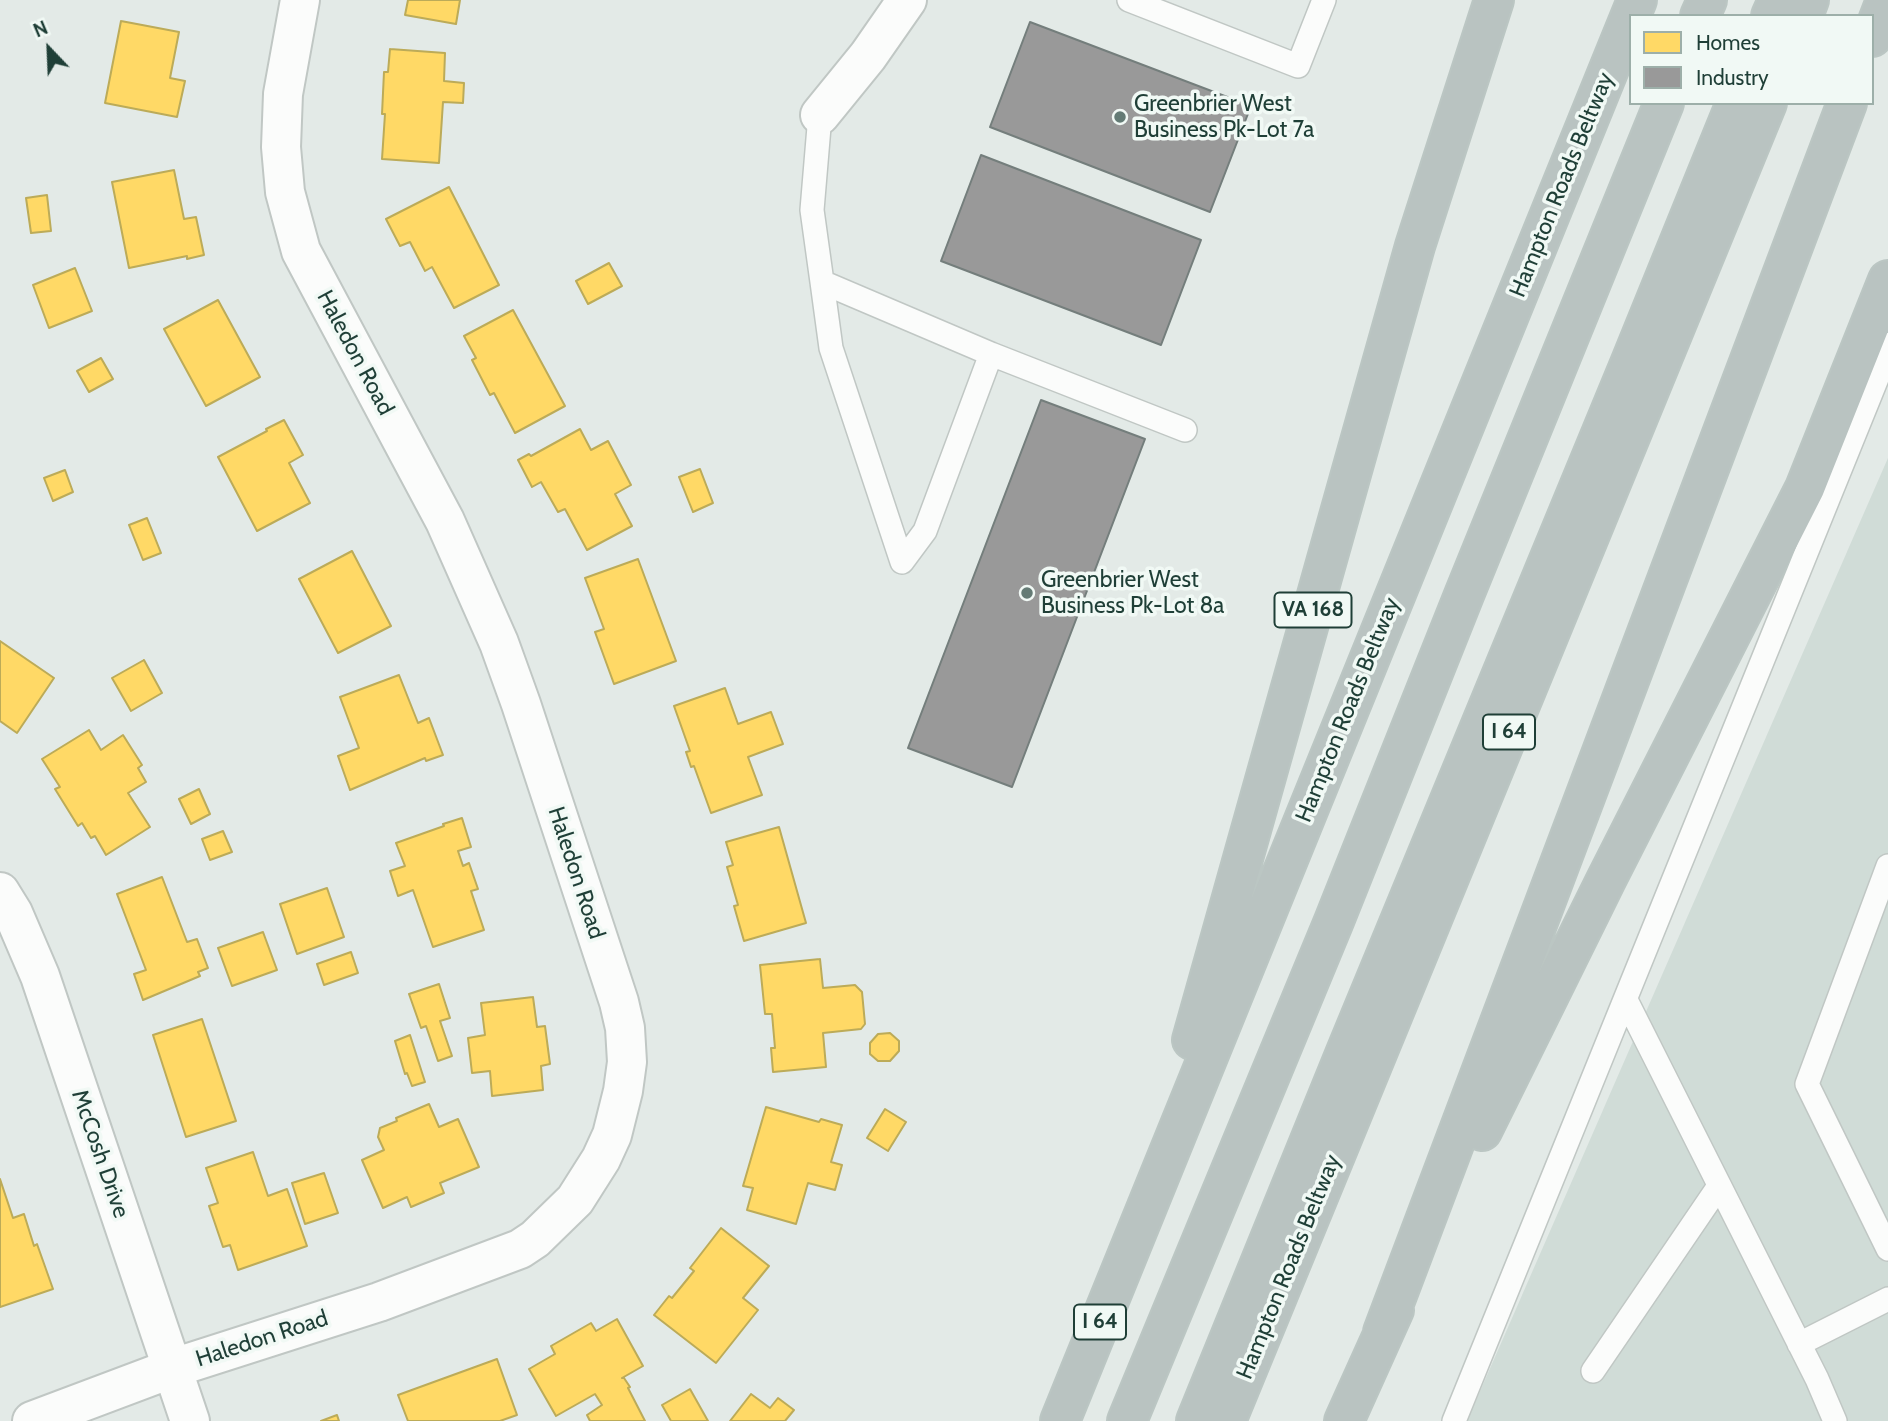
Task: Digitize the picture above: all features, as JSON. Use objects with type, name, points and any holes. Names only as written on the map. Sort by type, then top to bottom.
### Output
[{"type":"highway","name":"VA 168","points":[[1140,1224],[1415,246],[1494,0]]},
{"type":"highway","points":[[1874,32],[1886,0]]},
{"type":"highway","name":"Hampton Roads Beltway","points":[[1060,1421],[1629,20]]},
{"type":"highway","points":[[1127,1421],[1334,921],[1663,105]]},
{"type":"highway","points":[[1196,1421],[1735,105]]},
{"type":"highway","name":"Hampton Roads Beltway","points":[[1226,1421],[1766,105]]},
{"type":"highway","points":[[1383,1332],[1846,105]]},
{"type":"highway","points":[[1344,1421],[1383,1332],[1606,880],[1805,488],[1888,280]]},
{"type":"street","name":"Haledon Road","points":[[32,1421],[173,1368],[379,1302],[520,1249],[535,1239],[575,1200],[601,1159],[612,1135],[623,1091],[627,1062],[625,1028],[618,1002],[499,643],[445,521],[301,251],[285,192],[281,147],[283,94],[300,0]]},
{"type":"street","points":[[820,115],[868,56],[907,0]]},
{"type":"street","name":"McCosh Drive","points":[[0,891],[13,913],[40,976],[190,1421]]},
{"type":"lane","points":[[1129,0],[1298,66],[1324,0]]},
{"type":"lane","points":[[820,115],[812,210],[831,348],[902,562],[925,531],[991,354]]},
{"type":"lane","points":[[822,282],[991,354],[1185,430]]},
{"type":"lane","points":[[1454,1421],[1886,356]]},
{"type":"lane","points":[[1888,866],[1807,1084],[1888,1249]]},
{"type":"lane","points":[[1626,1000],[1799,1343],[1835,1421]]},
{"type":"lane","points":[[1593,1371],[1719,1186]]},
{"type":"lane","points":[[1799,1343],[1888,1299]]},
{"type":"shaded area","points":[[1888,458],[1888,1421],[1467,1421]]},
{"type":"building: Homes","points":[[408,0],[460,0],[456,24],[405,15]]},
{"type":"building: Homes","points":[[121,21],[179,32],[170,78],[185,81],[177,117],[105,103]]},
{"type":"building: Homes","points":[[390,49],[445,53],[444,81],[464,83],[463,103],[443,102],[439,163],[382,159],[384,72],[388,72]]},
{"type":"building: Homes","points":[[174,170],[184,219],[196,217],[204,255],[129,268],[112,182]]},
{"type":"building: Homes","points":[[449,187],[499,285],[454,308],[432,267],[425,271],[410,242],[400,246],[386,219]]},
{"type":"building: Homes","points":[[47,195],[51,231],[31,233],[26,198]]},
{"type":"building: Homes","points":[[609,263],[622,286],[588,304],[576,281]]},
{"type":"building: Homes","points":[[75,268],[92,311],[49,328],[33,285]]},
{"type":"building: Homes","points":[[218,300],[260,377],[206,406],[164,329]]},
{"type":"building: Homes","points":[[513,310],[565,406],[515,433],[494,393],[490,395],[472,360],[476,358],[464,336]]},
{"type":"building: Homes","points":[[101,358],[113,379],[89,392],[77,371]]},
{"type":"building: Homes","points":[[284,420],[303,455],[289,463],[310,503],[257,531],[218,457]]},
{"type":"building: Homes","points":[[580,429],[591,450],[608,441],[631,485],[615,494],[632,526],[587,550],[565,509],[558,512],[541,482],[532,487],[518,460],[529,454],[531,456]]},
{"type":"building: Homes","points":[[700,469],[713,503],[693,512],[679,477]]},
{"type":"building: Homes","points":[[65,470],[73,492],[53,501],[44,478]]},
{"type":"building: Homes","points":[[147,518],[161,553],[143,560],[129,525]]},
{"type":"building: Homes","points":[[352,551],[391,626],[338,653],[299,579]]},
{"type":"building: Homes","points":[[638,559],[676,661],[614,684],[595,632],[604,629],[585,578]]},
{"type":"building: Homes","points":[[0,641],[54,678],[17,733],[0,721]]},
{"type":"building: Homes","points":[[144,660],[162,693],[131,711],[112,678]]},
{"type":"building: Homes","points":[[399,675],[418,723],[429,718],[443,755],[426,761],[425,758],[350,790],[338,756],[359,748],[340,697]]},
{"type":"building: Homes","points":[[725,688],[738,724],[771,712],[783,744],[748,757],[762,795],[711,813],[694,766],[691,767],[686,752],[690,751],[674,706]]},
{"type":"building: Homes","points":[[89,730],[101,750],[123,735],[142,765],[138,768],[146,782],[128,793],[150,827],[106,855],[95,836],[91,838],[82,823],[78,826],[55,789],[60,787],[42,759]]},
{"type":"building: Homes","points":[[199,789],[210,814],[191,824],[179,799]]},
{"type":"building: Homes","points":[[462,818],[471,847],[458,851],[463,866],[469,863],[478,889],[471,891],[484,930],[433,947],[413,890],[398,896],[390,871],[405,866],[396,843]]},
{"type":"building: Homes","points":[[779,827],[806,923],[744,941],[734,906],[738,905],[727,867],[733,865],[726,842]]},
{"type":"building: Homes","points":[[223,831],[232,852],[210,860],[202,839]]},
{"type":"building: Homes","points":[[162,877],[187,942],[197,939],[208,968],[198,972],[200,976],[143,1000],[134,974],[146,970],[117,894]]},
{"type":"building: Homes","points":[[327,888],[344,937],[297,954],[280,904]]},
{"type":"building: Homes","points":[[263,932],[277,970],[232,986],[218,948]]},
{"type":"building: Homes","points":[[351,952],[358,973],[324,985],[317,964]]},
{"type":"building: Homes","points":[[820,959],[823,988],[855,985],[862,992],[865,1024],[861,1029],[823,1033],[826,1067],[773,1072],[771,1048],[775,1048],[772,1014],[765,1014],[760,965]]},
{"type":"building: Homes","points":[[439,984],[450,1018],[440,1021],[452,1056],[438,1061],[426,1026],[421,1028],[409,994]]},
{"type":"building: Homes","points":[[533,997],[537,1027],[545,1026],[550,1064],[541,1066],[543,1090],[492,1096],[490,1071],[472,1073],[468,1038],[485,1035],[481,1003]]},
{"type":"building: Homes","points":[[202,1019],[236,1121],[186,1137],[153,1035]]},
{"type":"building: Homes","points":[[890,1033],[899,1041],[899,1051],[890,1061],[878,1061],[870,1054],[870,1043],[878,1034]]},
{"type":"building: Homes","points":[[410,1035],[425,1082],[412,1086],[407,1073],[405,1074],[395,1041]]},
{"type":"building: Homes","points":[[429,1104],[439,1127],[458,1119],[479,1167],[440,1183],[444,1193],[411,1207],[407,1197],[383,1208],[362,1160],[384,1150],[378,1137],[380,1128]]},
{"type":"building: Homes","points":[[766,1107],[819,1122],[821,1119],[842,1125],[831,1162],[842,1165],[835,1190],[808,1183],[796,1224],[747,1210],[753,1188],[743,1186]]},
{"type":"building: Homes","points":[[885,1109],[906,1122],[888,1151],[867,1138]]},
{"type":"building: Homes","points":[[253,1152],[268,1196],[287,1189],[307,1246],[238,1270],[230,1245],[223,1247],[209,1206],[218,1203],[206,1168]]},
{"type":"building: Homes","points":[[324,1173],[338,1213],[305,1224],[292,1183]]},
{"type":"building: Homes","points":[[0,1179],[13,1218],[24,1214],[34,1246],[37,1244],[53,1289],[0,1307]]},
{"type":"building: Homes","points":[[721,1228],[769,1266],[743,1298],[758,1310],[716,1363],[654,1315],[694,1271],[690,1268]]},
{"type":"building: Homes","points":[[617,1319],[643,1366],[622,1378],[630,1387],[628,1388],[645,1421],[590,1421],[587,1415],[602,1405],[595,1394],[556,1416],[529,1369],[555,1354],[551,1346],[591,1323],[596,1331]]},
{"type":"building: Homes","points":[[497,1359],[517,1415],[500,1421],[408,1421],[398,1395]]},
{"type":"building: Homes","points":[[690,1389],[708,1421],[671,1421],[662,1405]]},
{"type":"building: Homes","points":[[751,1394],[770,1408],[778,1398],[794,1410],[785,1421],[730,1421]]},
{"type":"building: Homes","points":[[337,1415],[339,1421],[321,1421]]},
{"type":"building: Industry","name":"Greenbrier West Business Pk-Lot 7a","points":[[1030,22],[1251,106],[1210,212],[990,127]]},
{"type":"building: Industry","points":[[981,155],[1201,240],[1161,345],[941,261]]},
{"type":"building: Industry","name":"Greenbrier West Business Pk-Lot 8a","points":[[1041,400],[1145,439],[1012,787],[908,748]]},
{"type":"place","name":"Greenbrier West Business Pk-Lot 7a","points":[[1120,117]]},
{"type":"place","name":"Greenbrier West Business Pk-Lot 8a","points":[[1027,593]]}]
